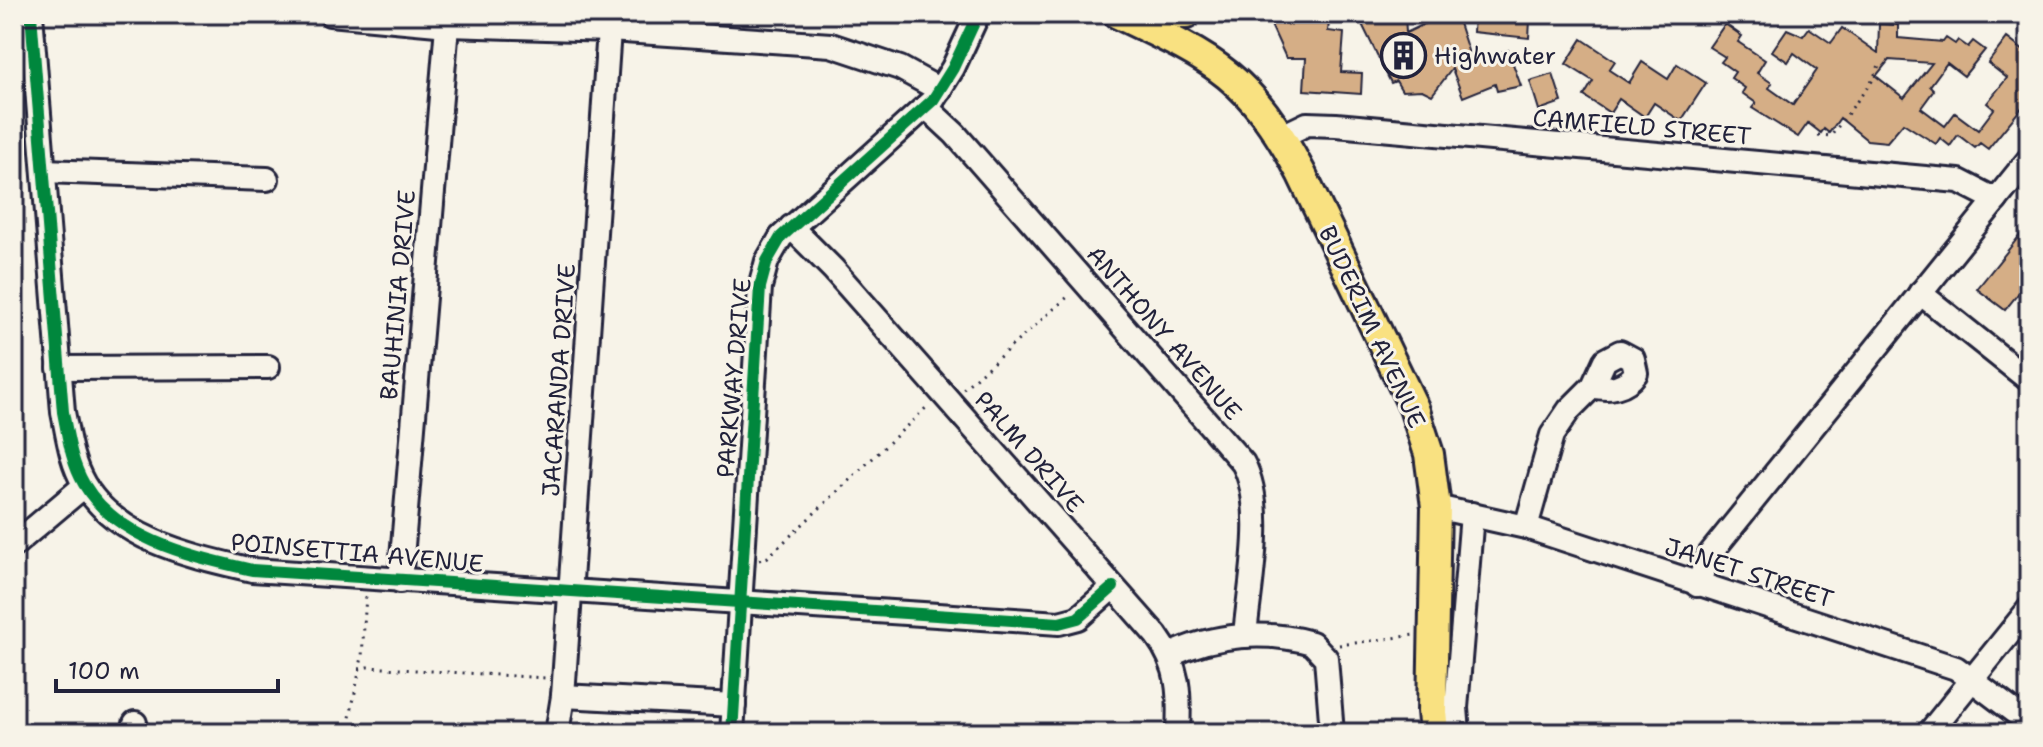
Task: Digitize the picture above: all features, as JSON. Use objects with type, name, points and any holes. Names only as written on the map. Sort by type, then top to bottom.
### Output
[{"type":"main road","name":"BUDERIM AVENUE","points":[[1118,14],[1183,44],[1235,78],[1282,136],[1414,408],[1429,454],[1436,507],[1434,733]]},
{"type":"street","name":"POINSETTIA AVENUE","points":[[31,14],[59,368],[72,458],[84,486],[104,509],[132,532],[205,559],[252,570],[1064,623],[1078,618],[1113,587]]},
{"type":"street","name":"ANTHONY AVENUE","points":[[330,14],[831,45],[900,68],[933,99],[955,134],[1243,463],[1252,481],[1255,505],[1245,636]]},
{"type":"street","name":"PARKWAY DRIVE","points":[[732,733],[760,287],[772,250],[791,227],[933,99],[978,14]]},
{"type":"street","points":[[1183,44],[1200,14]]},
{"type":"street","name":"BAUHINIA DRIVE","points":[[400,581],[448,19]]},
{"type":"street","name":"JACARANDA DRIVE","points":[[557,733],[564,688],[609,30]]},
{"type":"street","name":"CAMFIELD STREET","points":[[1282,136],[1307,124],[1336,125],[1959,181],[1996,200]]},
{"type":"street","points":[[1697,585],[1710,554],[2029,159]]},
{"type":"street","points":[[44,171],[267,179]]},
{"type":"street","name":"PALM DRIVE","points":[[791,227],[833,269],[1171,655],[1180,692],[1178,733]]},
{"type":"street","points":[[1920,293],[2029,380]]},
{"type":"street","points":[[59,368],[268,367]]},
{"type":"street","points":[[1526,527],[1552,435],[1569,410],[1593,386]]},
{"type":"street","points":[[14,545],[84,486]]},
{"type":"street","name":"JANET STREET","points":[[1436,507],[1526,527],[1956,668],[2029,723]]},
{"type":"street","points":[[1458,733],[1456,708],[1472,514]]},
{"type":"street","points":[[1929,733],[2029,609]]},
{"type":"street","points":[[1171,655],[1211,638],[1245,636],[1304,641],[1320,648],[1326,658],[1332,733]]},
{"type":"street","points":[[564,688],[734,705]]},
{"type":"path","points":[[1818,135],[1831,136],[1872,81],[1880,63]]},
{"type":"path","points":[[963,389],[1064,298],[1086,285]]},
{"type":"path","points":[[756,560],[768,557],[929,405]]},
{"type":"path","points":[[347,733],[359,669],[369,579]]},
{"type":"path","points":[[1320,648],[1419,634]]},
{"type":"path","points":[[359,669],[367,667],[564,688]]},
{"type":"building","points":[[1266,14],[1330,14],[1328,31],[1344,33],[1341,72],[1362,73],[1361,94],[1304,90],[1306,58],[1286,58]]},
{"type":"building","points":[[1357,14],[1405,14],[1406,33],[1445,14],[1456,14],[1472,63],[1508,50],[1521,86],[1497,91],[1495,84],[1463,97],[1452,69],[1432,95],[1422,90],[1402,91],[1396,81],[1391,83]]},
{"type":"building","points":[[1474,14],[1518,14],[1517,19],[1530,20],[1529,38],[1473,32]]},
{"type":"building","points":[[1725,24],[1742,36],[1738,42],[1765,60],[1757,73],[1772,83],[1769,88],[1793,105],[1817,70],[1794,53],[1788,62],[1772,51],[1787,29],[1803,36],[1809,28],[1831,43],[1842,28],[1878,53],[1879,24],[1898,25],[1898,38],[1943,42],[1946,38],[1955,44],[1958,40],[1968,47],[1973,41],[1985,50],[1964,76],[1947,63],[1930,86],[1934,90],[1921,108],[1945,126],[1955,113],[1978,130],[1994,109],[1987,103],[2007,78],[1988,63],[2007,38],[2029,55],[2029,99],[1988,149],[1980,143],[1975,148],[1958,135],[1950,146],[1940,138],[1936,144],[1903,123],[1887,142],[1867,140],[1840,118],[1829,133],[1824,129],[1821,133],[1808,123],[1798,137],[1752,108],[1756,103],[1742,93],[1745,88],[1731,78],[1735,72],[1721,62],[1725,57],[1709,47]],"holes":[[[1889,60],[1932,63],[1904,98],[1876,76]]]},
{"type":"building","points":[[1582,39],[1615,61],[1609,70],[1629,83],[1642,62],[1668,79],[1677,64],[1706,83],[1681,121],[1654,103],[1645,117],[1619,99],[1610,113],[1584,96],[1593,81],[1566,64]]},
{"type":"building","points":[[1553,74],[1562,102],[1539,110],[1530,81]]},
{"type":"building","points":[[2029,224],[2029,280],[2005,310],[1977,289]]},
{"type":"cycle path","points":[[31,14],[63,412],[68,440],[84,484],[116,520],[137,533],[182,552],[252,570],[1059,623],[1078,618],[1113,587]]},
{"type":"cycle path","points":[[732,733],[760,287],[767,261],[781,237],[933,100],[953,68],[978,14]]},
{"type":"place","name":"Highwater","points":[[1403,56]]}]
